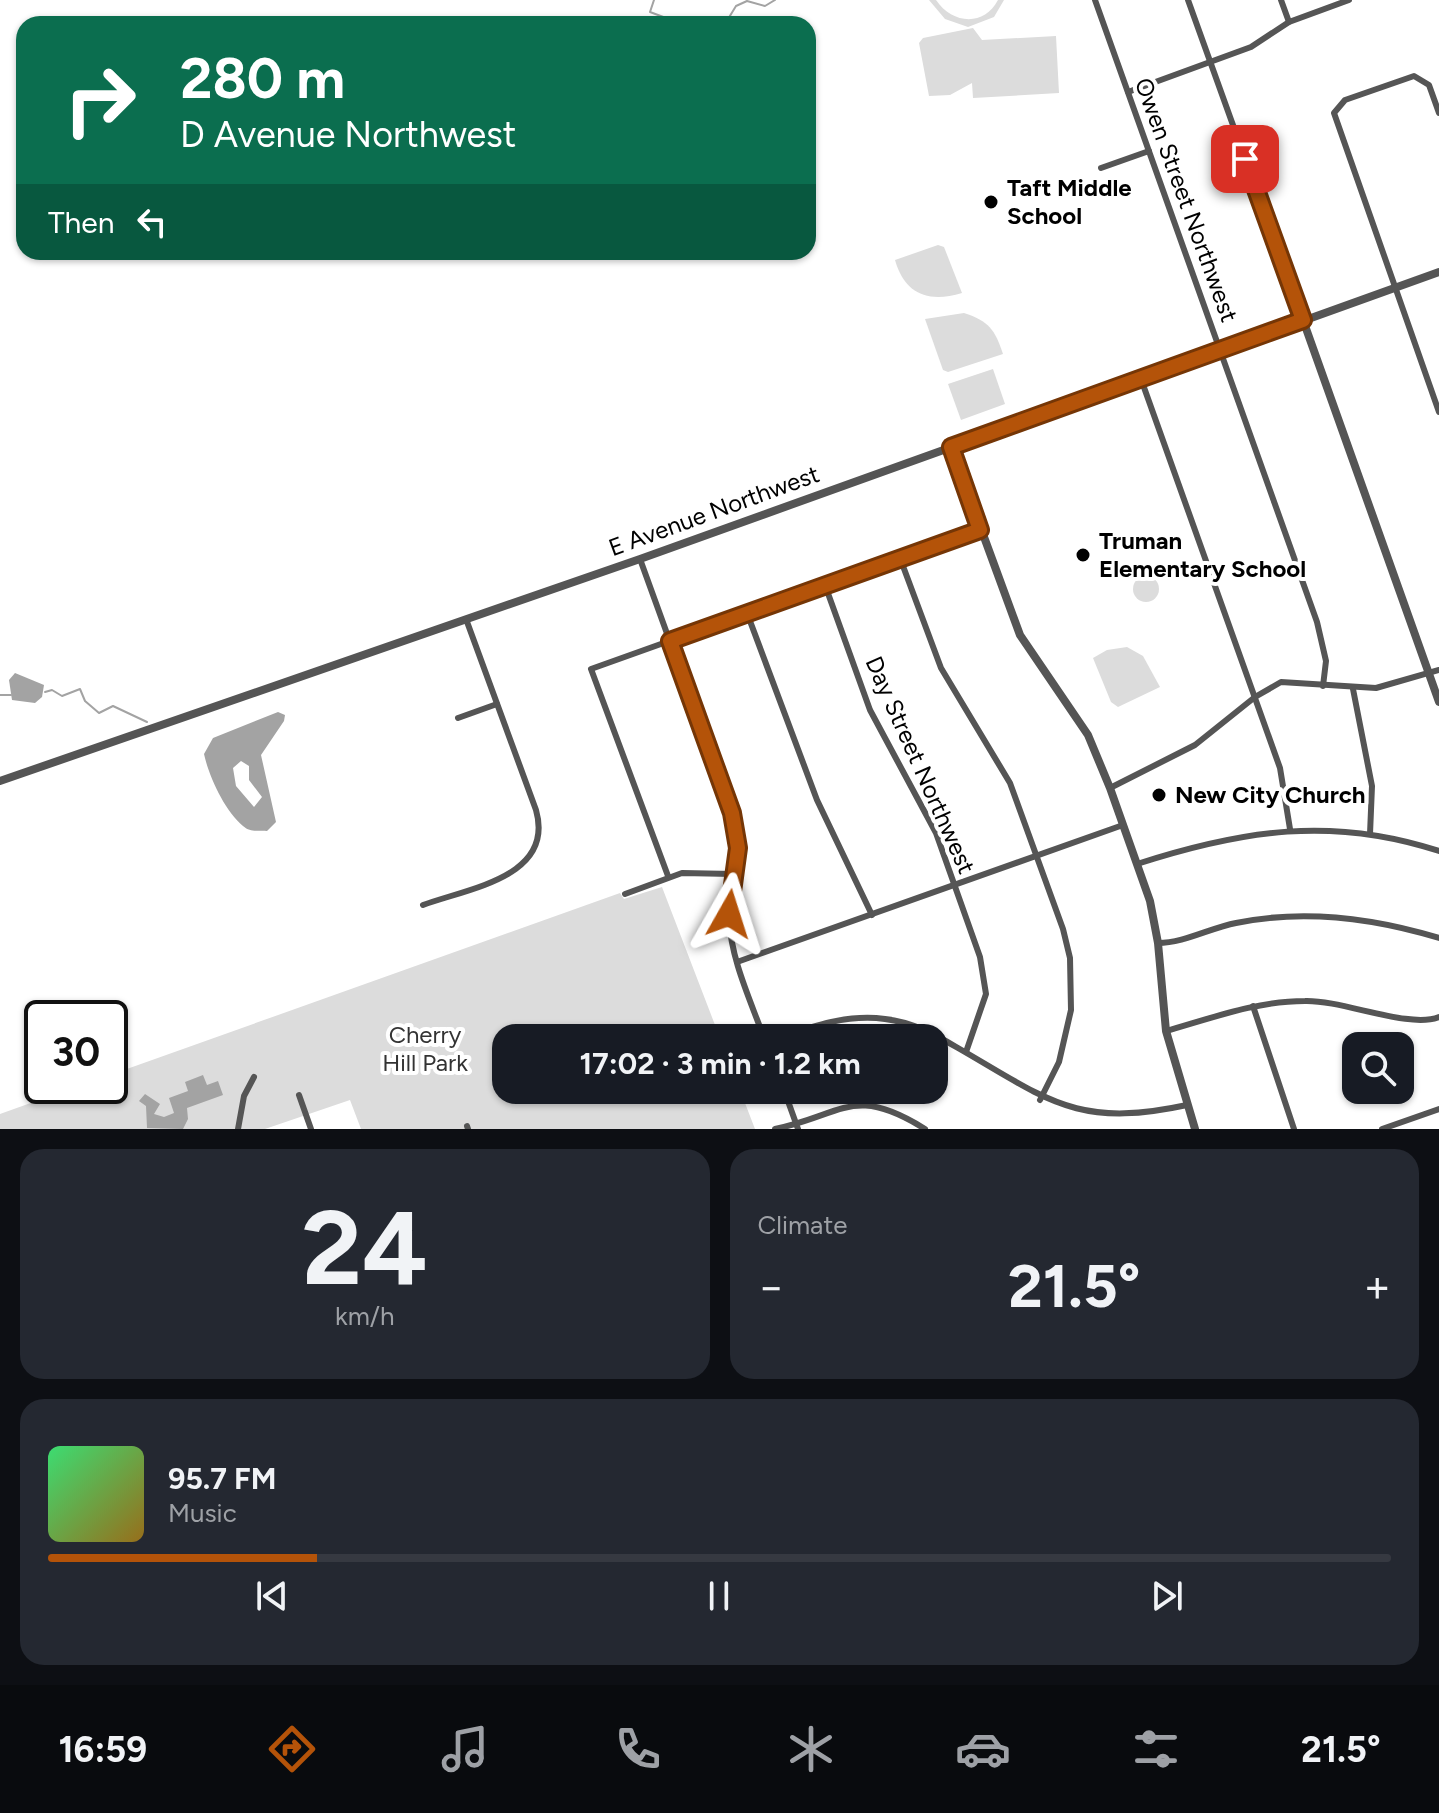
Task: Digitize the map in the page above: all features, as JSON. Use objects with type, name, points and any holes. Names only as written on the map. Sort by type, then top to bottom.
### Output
[{"type":"street","name":"Owen Street Northwest","points":[[1095,0],[1323,642],[1323,686]]},
{"type":"street","points":[[1188,0],[1439,702]]},
{"type":"street","points":[[1281,0],[1289,22]]},
{"type":"street","points":[[1128,92],[1263,41],[1289,22],[1349,0]]},
{"type":"street","points":[[1439,113],[1429,85],[1414,76],[1345,100],[1337,106],[1335,122],[1439,412]]},
{"type":"street","points":[[1101,168],[1149,151]]},
{"type":"street","name":"E Avenue Northwest","points":[[0,781],[640,559],[1439,272]]},
{"type":"street","points":[[1141,379],[1285,783],[1290,829]]},
{"type":"street","points":[[951,447],[1020,635],[1088,735],[1110,788],[1137,864],[1158,943],[1166,1031],[1195,1129]]},
{"type":"street","points":[[668,876],[591,669],[980,530]]},
{"type":"street","points":[[900,558],[941,668],[1010,783],[1063,929],[1072,984],[1066,1035],[1059,1062],[1040,1100]]},
{"type":"street","points":[[640,559],[732,813],[738,848],[729,914],[737,962],[759,1024]]},
{"type":"street","name":"Day Street Northwest","points":[[825,585],[870,710],[936,833],[980,957],[986,994],[966,1052]]},
{"type":"street","points":[[747,613],[817,800],[872,915]]},
{"type":"street","points":[[423,905],[519,870],[536,850],[539,822],[466,619]]},
{"type":"street","points":[[1110,788],[1195,745],[1255,697],[1281,682],[1353,689],[1402,683],[1439,670]]},
{"type":"street","points":[[1353,689],[1357,725],[1371,777],[1370,834]]},
{"type":"street","points":[[458,718],[497,704]]},
{"type":"street","points":[[737,962],[1123,825]]},
{"type":"street","points":[[1137,864],[1193,845],[1290,829],[1370,834],[1439,851]]},
{"type":"street","points":[[625,894],[668,876],[696,872],[733,874]]},
{"type":"street","points":[[1158,943],[1235,923],[1316,916],[1357,919],[1439,938]]},
{"type":"street","points":[[1166,1031],[1253,1006],[1305,1001],[1338,1002],[1415,1021],[1439,1017]]},
{"type":"street","points":[[1253,1006],[1294,1129]]},
{"type":"street","points":[[818,1024],[853,1017],[884,1018],[906,1024]]},
{"type":"street","points":[[948,1042],[1063,1112],[1105,1120],[1155,1116],[1187,1105]]},
{"type":"street","points":[[238,1129],[244,1096],[254,1077]]},
{"type":"street","points":[[299,1095],[311,1129]]},
{"type":"street","points":[[789,1104],[797,1126]]},
{"type":"street","points":[[775,1129],[797,1126],[833,1108],[860,1105],[882,1108],[925,1129]]},
{"type":"street","points":[[1382,1129],[1439,1109]]},
{"type":"green space","points":[[929,0],[936,0],[950,14],[968,19],[985,15],[998,0],[1004,0],[994,17],[968,27],[945,19]]},
{"type":"green space","points":[[973,28],[982,40],[1056,36],[1059,93],[973,98],[972,83],[950,95],[929,96],[919,43],[923,38]]},
{"type":"green space","points":[[938,245],[944,247],[962,293],[939,297],[920,293],[899,272],[895,260]]},
{"type":"green space","points":[[964,313],[980,319],[990,328],[1003,354],[948,372],[943,370],[925,319]]},
{"type":"green space","points":[[993,369],[1005,404],[961,420],[948,384]]},
{"type":"green space","points":[[1146,576],[1155,580],[1159,589],[1155,598],[1146,602],[1137,598],[1133,589],[1137,580]]},
{"type":"green space","points":[[1127,647],[1143,656],[1160,687],[1118,707],[1111,702],[1093,658],[1107,650]]},
{"type":"green space","name":"Cherry Hill Park","points":[[662,887],[715,1024],[492,1024],[492,1104],[745,1104],[755,1129],[361,1129],[350,1100],[265,1129],[0,1129],[0,1114],[28,1104],[128,1104],[128,1069],[620,893],[624,899]]},
{"type":"shaded area","points":[[15,673],[44,685],[42,697],[35,703],[12,700],[9,680]]},
{"type":"shaded area","points":[[278,712],[285,715],[261,755],[276,822],[267,831],[246,828],[224,803],[204,754],[213,738]],"holes":[[[241,761],[249,766],[249,780],[262,797],[254,807],[236,786],[233,768]]]},
{"type":"shaded area","points":[[203,1075],[207,1085],[218,1081],[223,1095],[187,1108],[188,1119],[183,1129],[147,1128],[146,1106],[139,1101],[145,1094],[160,1104],[154,1114],[164,1117],[174,1113],[169,1098],[188,1091],[185,1082]]},
{"type":"waterway","points":[[654,0],[650,12],[661,16]]},
{"type":"waterway","points":[[730,16],[736,6],[747,1],[765,6],[775,0]]},
{"type":"waterway","points":[[45,692],[52,690],[62,696],[80,689],[85,701],[99,713],[113,706],[147,722]]},
{"type":"waterway","points":[[0,695],[11,695]]},
{"type":"place","name":"Taft Middle School","points":[[991,202]]},
{"type":"place","name":"Truman Elementary School","points":[[1083,555]]},
{"type":"place","name":"New City Church","points":[[1159,795]]},
{"type":"route","points":[[729,914],[738,848],[736,831],[670,641],[980,530],[951,447],[1303,320],[1245,159]]}]
